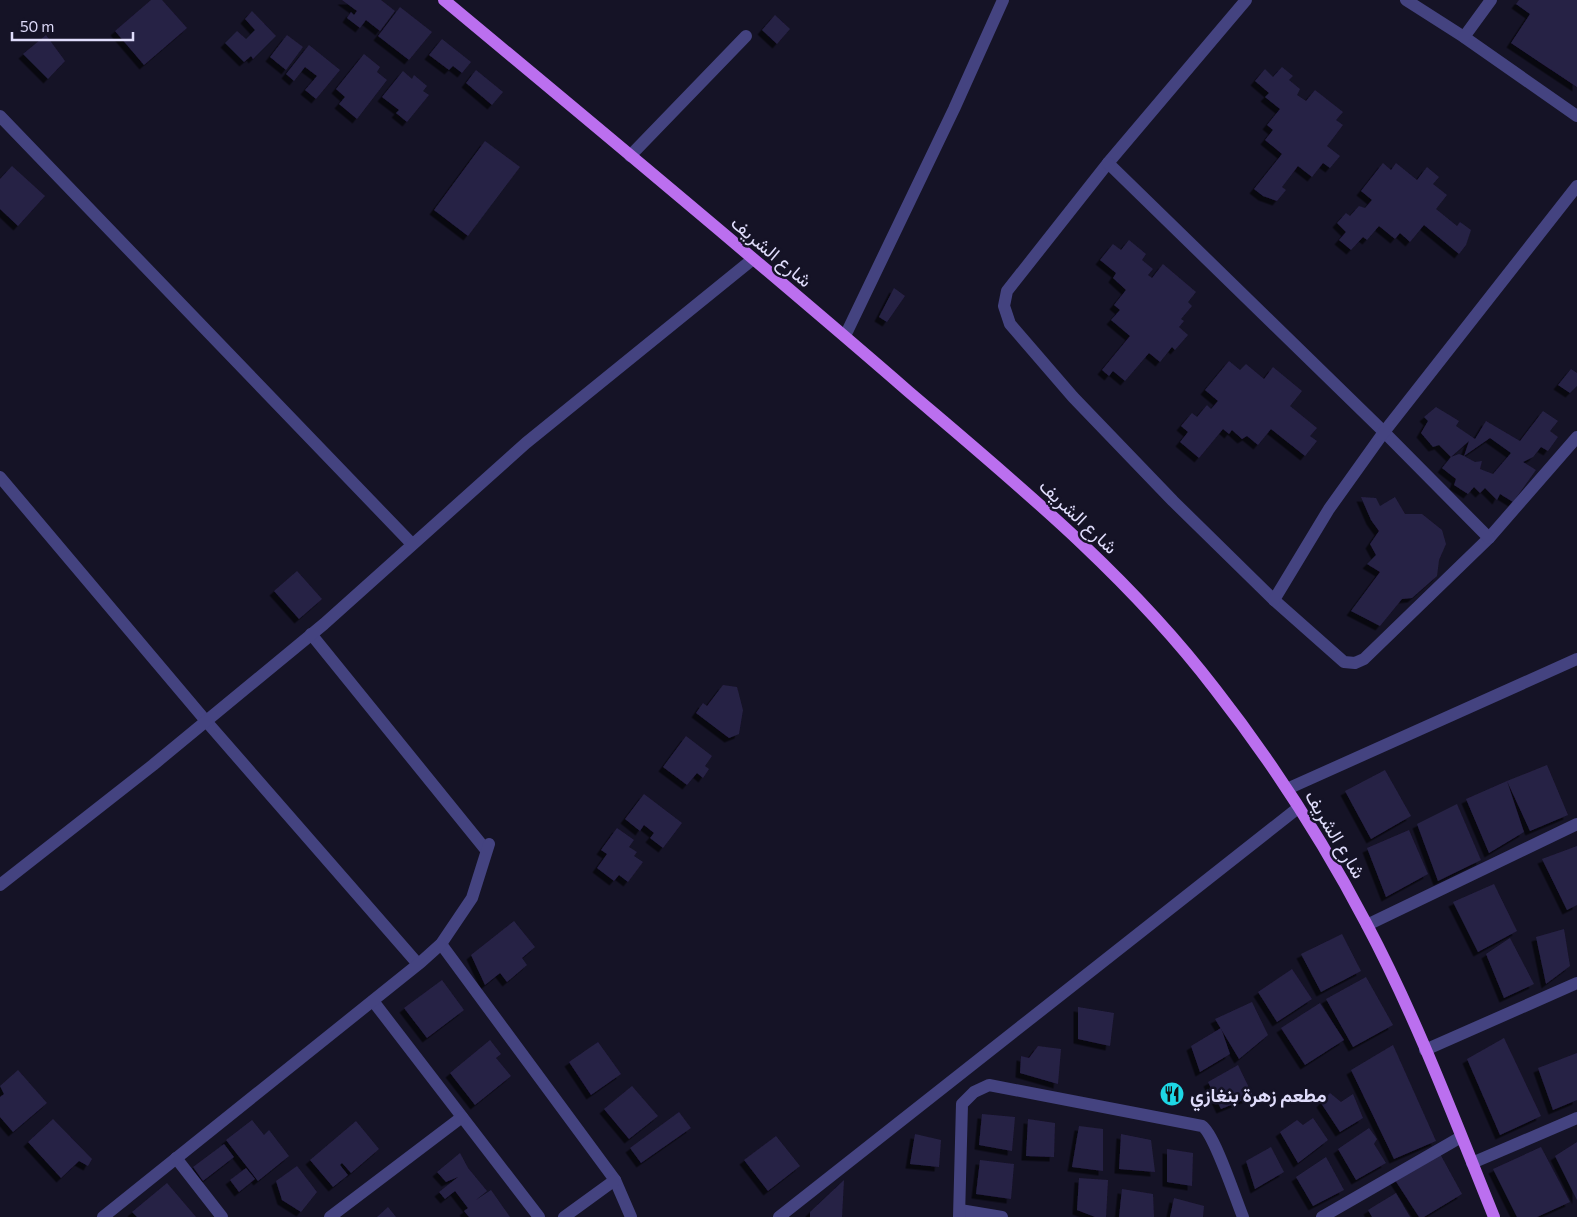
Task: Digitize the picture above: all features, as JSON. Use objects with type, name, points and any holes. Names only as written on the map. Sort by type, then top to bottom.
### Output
[{"type":"main road","name":"شارع الشريف","points":[[444,0],[845,336],[1032,497],[1102,563],[1168,633],[1215,689],[1287,790],[1367,924],[1426,1050],[1494,1217]]},
{"type":"street","points":[[845,336],[954,109],[1003,0]]},
{"type":"street","points":[[1246,0],[1108,163],[1007,291],[1004,306],[1010,324],[1073,397],[1173,501],[1274,600],[1344,662],[1355,663],[1364,659],[1489,538],[1577,437]]},
{"type":"street","points":[[1406,0],[1464,37],[1577,116]]},
{"type":"street","points":[[1464,37],[1491,0]]},
{"type":"street","points":[[630,156],[746,36]]},
{"type":"street","points":[[0,116],[412,544]]},
{"type":"street","points":[[1108,163],[1384,432],[1489,538]]},
{"type":"street","points":[[1274,600],[1329,509],[1384,432],[1577,186]]},
{"type":"street","points":[[0,885],[312,634],[526,443],[753,259]]},
{"type":"street","points":[[0,477],[206,721],[418,964]]},
{"type":"street","points":[[103,1217],[418,964],[440,944],[472,898],[488,847],[312,634]]},
{"type":"street","points":[[1287,790],[1577,659]]},
{"type":"street","points":[[779,1217],[1298,808]]},
{"type":"street","points":[[1367,924],[1577,824]]},
{"type":"street","points":[[440,944],[615,1180],[631,1217]]},
{"type":"street","points":[[1426,1050],[1577,983]]},
{"type":"street","points":[[373,1001],[539,1217]]},
{"type":"street","points":[[1002,1217],[960,1213],[962,1104],[974,1092],[989,1085],[1206,1128],[1243,1217]]},
{"type":"street","points":[[330,1217],[462,1117]]},
{"type":"street","points":[[1472,1163],[1577,1118]]},
{"type":"street","points":[[1322,1217],[1461,1137]]},
{"type":"street","points":[[176,1158],[222,1217]]},
{"type":"street","points":[[564,1217],[615,1180]]},
{"type":"building","points":[[151,0],[162,0],[187,28],[144,65],[115,31]]},
{"type":"building","points":[[342,0],[381,0],[395,11],[380,31],[366,20],[360,28],[347,18],[351,12],[354,15],[357,11]]},
{"type":"building","points":[[1519,0],[1577,0],[1577,87],[1511,43],[1530,14],[1516,4]]},
{"type":"building","points":[[400,7],[432,32],[409,60],[378,36]]},
{"type":"building","points":[[252,11],[276,36],[253,59],[251,56],[244,62],[225,43],[237,31],[246,39],[255,30],[245,19]]},
{"type":"building","points":[[775,15],[790,29],[777,44],[762,30]]},
{"type":"building","points":[[46,35],[65,61],[48,79],[23,54]]},
{"type":"building","points":[[287,35],[303,47],[286,70],[270,57]]},
{"type":"building","points":[[442,39],[471,62],[462,73],[453,66],[449,70],[429,55]]},
{"type":"building","points":[[309,45],[340,70],[316,99],[305,90],[317,76],[305,67],[294,81],[286,74]]},
{"type":"building","points":[[364,54],[380,67],[377,72],[387,80],[357,119],[339,104],[345,97],[336,89]]},
{"type":"building","points":[[1282,67],[1293,76],[1289,80],[1300,89],[1297,95],[1306,101],[1315,90],[1343,112],[1336,120],[1343,125],[1327,146],[1340,156],[1330,168],[1323,163],[1312,177],[1298,166],[1282,187],[1286,190],[1277,201],[1263,196],[1254,189],[1282,154],[1265,140],[1273,130],[1267,125],[1280,109],[1265,97],[1269,93],[1255,81],[1265,69],[1273,77]]},
{"type":"building","points":[[476,70],[503,92],[492,105],[466,83]]},
{"type":"building","points":[[403,71],[412,79],[414,75],[427,86],[423,91],[429,95],[407,122],[396,113],[399,110],[382,97]]},
{"type":"building","points":[[485,141],[520,167],[468,236],[434,210]]},
{"type":"building","points":[[1383,163],[1391,170],[1396,163],[1417,180],[1427,167],[1439,177],[1433,184],[1447,195],[1436,209],[1457,226],[1460,222],[1471,230],[1466,245],[1459,254],[1424,225],[1410,242],[1400,233],[1395,239],[1379,226],[1367,240],[1363,237],[1351,250],[1339,240],[1346,232],[1337,223],[1346,213],[1350,216],[1359,206],[1365,208],[1372,200],[1361,191]]},
{"type":"building","points":[[12,166],[45,196],[18,226],[0,209],[0,179]]},
{"type":"building","points":[[1129,240],[1146,254],[1142,260],[1153,269],[1148,275],[1152,278],[1163,264],[1196,292],[1188,302],[1192,306],[1181,319],[1184,321],[1179,327],[1188,335],[1175,350],[1172,347],[1160,362],[1149,353],[1125,381],[1113,371],[1109,376],[1102,370],[1130,336],[1111,320],[1120,310],[1114,305],[1126,290],[1113,278],[1116,273],[1100,260],[1113,244],[1121,250]]},
{"type":"building","points":[[894,288],[905,296],[887,322],[879,317]]},
{"type":"building","points":[[1229,361],[1240,370],[1246,364],[1264,379],[1273,367],[1302,391],[1290,406],[1317,428],[1310,436],[1317,441],[1305,456],[1271,429],[1258,445],[1247,436],[1242,439],[1232,430],[1229,434],[1223,429],[1199,458],[1180,442],[1188,432],[1181,426],[1192,413],[1197,417],[1207,405],[1211,409],[1218,401],[1205,390]]},
{"type":"building","points":[[1571,369],[1577,373],[1577,386],[1570,393],[1558,385]]},
{"type":"building","points":[[1436,407],[1459,421],[1456,426],[1475,439],[1486,421],[1520,441],[1543,411],[1558,421],[1550,431],[1558,437],[1548,451],[1541,447],[1533,457],[1523,462],[1536,470],[1513,502],[1500,494],[1497,500],[1485,488],[1480,493],[1474,487],[1468,494],[1454,485],[1456,479],[1442,468],[1451,457],[1439,445],[1433,447],[1421,433],[1428,421],[1424,417]],"holes":[[[1490,438],[1511,453],[1493,474],[1480,469],[1482,461],[1475,462],[1464,456]],[[1469,441],[1464,456],[1459,454],[1451,457]]]},
{"type":"building","points":[[1361,497],[1376,498],[1380,506],[1395,497],[1405,514],[1422,514],[1442,530],[1446,544],[1439,560],[1437,576],[1412,598],[1402,599],[1380,626],[1351,611],[1380,572],[1367,564],[1376,555],[1370,544],[1379,531],[1371,520]]},
{"type":"building","points":[[297,571],[322,599],[299,619],[274,591]]},
{"type":"building","points":[[723,685],[737,687],[743,710],[739,734],[729,738],[696,713],[703,703],[707,706]]},
{"type":"building","points":[[686,736],[712,756],[705,766],[709,769],[703,778],[697,773],[687,785],[663,767]]},
{"type":"building","points":[[1547,765],[1568,815],[1530,831],[1507,781]]},
{"type":"building","points":[[1385,770],[1411,816],[1371,839],[1345,791]]},
{"type":"building","points":[[1507,781],[1524,832],[1489,853],[1466,799]]},
{"type":"building","points":[[644,794],[682,823],[663,848],[650,838],[654,833],[644,825],[640,831],[625,819]]},
{"type":"building","points":[[1457,804],[1481,860],[1438,881],[1417,824]]},
{"type":"building","points":[[617,828],[634,840],[629,847],[637,852],[634,856],[643,862],[628,882],[619,875],[614,881],[597,868],[607,854],[601,850]]},
{"type":"building","points":[[1409,830],[1428,874],[1386,897],[1367,848]]},
{"type":"building","points":[[1577,846],[1577,905],[1567,910],[1542,859]]},
{"type":"building","points":[[1494,884],[1517,931],[1478,952],[1453,902]]},
{"type":"building","points":[[514,921],[535,947],[522,958],[527,965],[507,982],[500,973],[485,985],[471,955]]},
{"type":"building","points":[[1564,929],[1570,966],[1546,984],[1536,937]]},
{"type":"building","points":[[1342,934],[1361,971],[1321,992],[1301,954]]},
{"type":"building","points":[[1510,938],[1534,984],[1504,998],[1486,954]]},
{"type":"building","points":[[1292,969],[1312,999],[1277,1022],[1258,992]]},
{"type":"building","points":[[1366,977],[1393,1025],[1353,1047],[1326,999]]},
{"type":"building","points":[[442,980],[464,1010],[427,1038],[404,1008]]},
{"type":"building","points":[[1252,1002],[1268,1035],[1239,1059],[1215,1019]]},
{"type":"building","points":[[1320,1003],[1344,1040],[1305,1065],[1281,1028]]},
{"type":"building","points":[[1078,1007],[1114,1013],[1110,1046],[1078,1039]]},
{"type":"building","points":[[1221,1028],[1230,1054],[1200,1072],[1191,1046]]},
{"type":"building","points":[[1504,1038],[1541,1116],[1500,1135],[1467,1059]]},
{"type":"building","points":[[490,1040],[501,1054],[496,1058],[511,1076],[475,1105],[450,1073]]},
{"type":"building","points":[[598,1042],[621,1074],[591,1095],[569,1062]]},
{"type":"building","points":[[1393,1045],[1436,1141],[1394,1159],[1351,1070]]},
{"type":"building","points":[[1038,1046],[1061,1049],[1058,1084],[1020,1073],[1021,1056],[1029,1058]]},
{"type":"building","points":[[1577,1053],[1577,1100],[1553,1110],[1538,1068]]},
{"type":"building","points":[[1238,1065],[1253,1096],[1221,1109],[1208,1082]]},
{"type":"building","points":[[18,1070],[47,1103],[13,1132],[0,1117],[0,1097],[4,1094],[0,1086]]},
{"type":"building","points":[[632,1086],[658,1116],[629,1139],[604,1109]]},
{"type":"building","points":[[1330,1093],[1341,1102],[1353,1094],[1363,1118],[1340,1132],[1321,1103]]},
{"type":"building","points":[[679,1112],[691,1128],[641,1163],[630,1148]]},
{"type":"building","points":[[982,1114],[1015,1117],[1012,1151],[979,1145]]},
{"type":"building","points":[[1313,1118],[1328,1140],[1298,1163],[1280,1132],[1297,1120],[1303,1125]]},
{"type":"building","points":[[53,1119],[92,1159],[88,1166],[79,1161],[61,1178],[28,1142]]},
{"type":"building","points":[[1028,1119],[1055,1123],[1054,1157],[1026,1156]]},
{"type":"building","points":[[252,1120],[264,1135],[269,1130],[289,1156],[258,1181],[226,1140]]},
{"type":"building","points":[[356,1121],[379,1149],[351,1173],[342,1163],[340,1165],[348,1175],[333,1187],[310,1160]]},
{"type":"building","points":[[1079,1126],[1103,1129],[1103,1171],[1072,1167]]},
{"type":"building","points":[[1369,1128],[1377,1139],[1374,1144],[1386,1163],[1356,1180],[1338,1149]]},
{"type":"building","points":[[915,1134],[941,1140],[939,1167],[910,1164]]},
{"type":"building","points":[[1121,1134],[1151,1140],[1155,1172],[1119,1169]]},
{"type":"building","points":[[776,1136],[800,1166],[768,1191],[744,1160]]},
{"type":"building","points":[[1577,1142],[1577,1200],[1555,1156]]},
{"type":"building","points":[[224,1144],[234,1157],[203,1181],[193,1167]]},
{"type":"building","points":[[1271,1147],[1284,1172],[1255,1189],[1246,1161]]},
{"type":"building","points":[[1541,1147],[1570,1202],[1537,1217],[1517,1217],[1493,1169]]},
{"type":"building","points":[[1167,1149],[1193,1153],[1192,1186],[1167,1182]]},
{"type":"building","points":[[1439,1152],[1462,1194],[1424,1217],[1419,1217],[1395,1180]]},
{"type":"building","points":[[460,1153],[468,1168],[487,1191],[476,1200],[491,1190],[510,1217],[469,1217],[464,1211],[468,1208],[455,1191],[445,1199],[439,1192],[458,1177],[446,1182],[437,1172]]},
{"type":"building","points":[[1326,1157],[1344,1190],[1313,1206],[1296,1177]]},
{"type":"building","points":[[980,1160],[1014,1164],[1011,1199],[976,1194]]},
{"type":"building","points":[[297,1166],[317,1192],[301,1212],[282,1200],[276,1181]]},
{"type":"building","points":[[246,1168],[255,1179],[239,1192],[230,1180]]},
{"type":"building","points":[[1079,1178],[1108,1180],[1106,1217],[1095,1217],[1077,1210]]},
{"type":"building","points":[[844,1180],[842,1217],[810,1217],[810,1212]]},
{"type":"building","points":[[167,1183],[196,1217],[137,1217],[132,1212]]},
{"type":"building","points":[[1122,1189],[1153,1194],[1154,1217],[1119,1217]]},
{"type":"building","points":[[1396,1193],[1410,1217],[1372,1217],[1368,1210]]},
{"type":"building","points":[[1174,1198],[1204,1206],[1203,1217],[1170,1217]]},
{"type":"building","points":[[388,1207],[396,1217],[377,1217]]},
{"type":"place","name":"مطعم زهرة بنغازي","points":[[1172,1094]]}]
